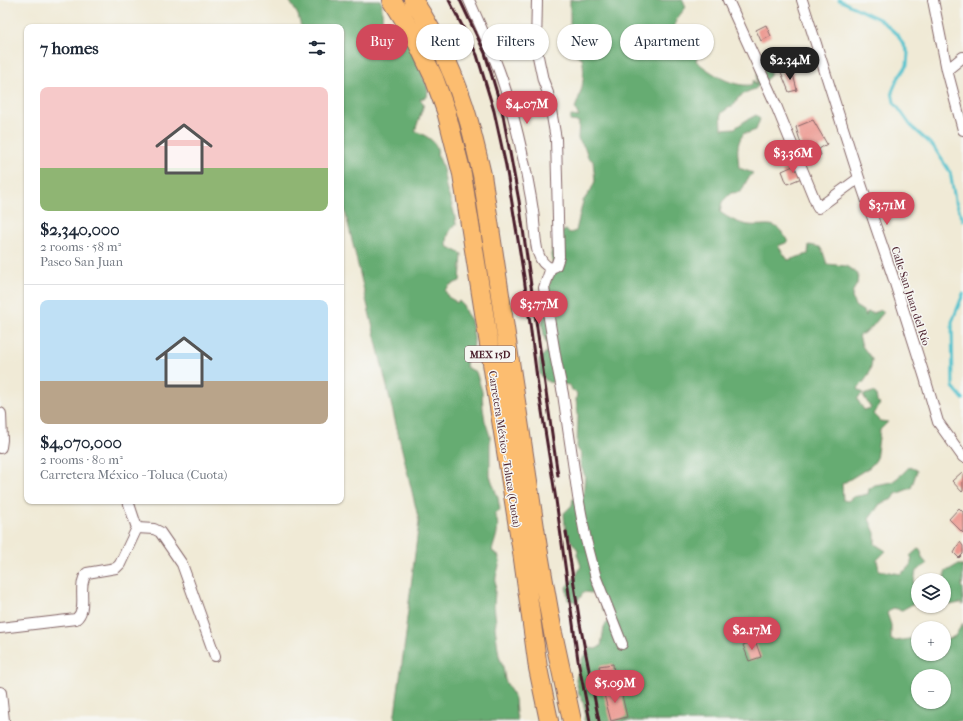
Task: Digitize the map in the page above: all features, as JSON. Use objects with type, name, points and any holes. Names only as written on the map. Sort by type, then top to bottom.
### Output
[{"type":"highway","name":"Carretera México - Toluca (Cuota)","points":[[392,0],[414,36],[434,78],[446,111],[462,174],[523,559],[538,668],[549,721]]},
{"type":"highway","name":"Carretera México - Toluca (Cuota)","points":[[413,0],[440,46],[451,71],[469,121],[482,175],[538,548],[553,633],[572,721]]},
{"type":"street","points":[[469,0],[502,78],[513,115],[525,166],[537,249],[546,267],[551,268]]},
{"type":"street","points":[[538,0],[536,47],[543,80],[548,93],[554,128],[559,257],[556,266],[551,268],[544,288],[563,394],[579,504],[586,540],[596,578],[622,644]]},
{"type":"street","points":[[728,0],[775,103],[818,208],[859,178]]},
{"type":"street","name":"Calle San Juan del Río","points":[[802,0],[938,422],[963,457]]},
{"type":"street","points":[[933,0],[947,70],[963,130]]},
{"type":"street","points":[[947,70],[963,57]]},
{"type":"street","points":[[0,414],[0,447]]},
{"type":"street","points":[[0,628],[76,619],[80,616],[82,610],[82,583],[84,577],[87,573],[116,568],[120,564],[137,528],[129,504]]},
{"type":"street","points":[[137,528],[154,529],[160,532],[182,564],[215,656]]},
{"type":"street","points":[[0,693],[3,721]]},
{"type":"green space","points":[[289,0],[380,0],[382,4],[382,19],[386,24],[356,24],[356,60],[408,60],[408,42],[427,85],[427,97],[420,99],[424,104],[415,131],[427,137],[436,146],[437,155],[442,167],[447,191],[454,212],[456,225],[448,234],[447,246],[462,254],[460,281],[450,285],[445,290],[448,297],[456,303],[459,301],[463,305],[471,320],[474,338],[473,359],[467,352],[466,367],[476,372],[482,391],[485,421],[490,436],[490,476],[498,498],[500,510],[494,514],[498,527],[492,551],[498,555],[500,562],[496,577],[494,606],[496,622],[495,627],[499,656],[503,667],[505,680],[515,699],[518,721],[394,721],[407,627],[419,521],[344,207],[344,24],[300,24],[298,15]]},
{"type":"green space","points":[[570,0],[683,0],[686,7],[676,20],[675,24],[620,24],[620,60],[696,60],[708,70],[722,78],[736,84],[744,85],[751,85],[754,80],[756,86],[758,69],[756,61],[763,55],[769,62],[770,76],[755,89],[738,98],[735,104],[721,113],[722,129],[735,128],[756,115],[760,119],[756,130],[744,133],[738,145],[739,168],[753,173],[747,180],[741,192],[731,193],[722,202],[720,212],[741,223],[772,225],[776,227],[784,234],[788,242],[778,246],[788,260],[808,254],[809,245],[820,247],[827,264],[846,266],[858,274],[857,284],[853,291],[852,297],[855,306],[863,311],[866,316],[867,312],[873,313],[882,310],[884,312],[871,328],[859,336],[862,346],[872,359],[868,376],[857,389],[863,393],[857,399],[864,410],[871,408],[863,395],[873,392],[876,394],[877,401],[880,404],[873,414],[880,421],[888,422],[880,430],[876,460],[870,467],[842,484],[843,500],[848,501],[853,497],[868,494],[869,489],[875,485],[892,482],[910,466],[917,471],[911,488],[896,494],[893,499],[880,504],[869,519],[875,533],[875,544],[886,551],[877,560],[879,570],[900,574],[910,567],[912,558],[910,556],[919,548],[922,558],[927,564],[916,571],[916,573],[911,573],[911,605],[902,610],[893,608],[887,613],[891,625],[891,640],[896,641],[911,639],[911,661],[951,661],[951,638],[955,636],[963,623],[963,721],[584,721],[585,710],[582,698],[579,694],[576,679],[583,657],[587,654],[588,648],[596,649],[601,646],[604,627],[612,615],[603,610],[599,597],[592,593],[584,592],[577,602],[568,600],[566,587],[576,576],[581,566],[577,554],[578,550],[567,533],[564,513],[572,505],[573,499],[583,498],[585,476],[580,463],[582,455],[577,448],[577,393],[571,389],[569,385],[548,382],[540,375],[539,360],[547,351],[548,345],[545,340],[542,324],[549,301],[549,286],[554,269],[551,255],[555,237],[565,230],[570,233],[576,231],[583,201],[591,190],[595,181],[593,161],[588,157],[585,148],[578,139],[579,122],[570,121],[571,116],[579,117],[575,108],[580,96],[584,71],[582,60],[612,60],[612,24],[570,24]]},
{"type":"green space","points":[[957,565],[963,565],[963,581],[961,587],[963,588],[963,605],[960,603],[951,605],[951,573],[945,572]]},
{"type":"building","points":[[766,25],[771,36],[761,41],[756,30]]},
{"type":"building","points":[[792,70],[797,90],[789,92],[781,72]]},
{"type":"building","points":[[813,120],[827,144],[819,149],[821,155],[812,159],[808,149],[803,151],[796,127]]},
{"type":"building","points":[[800,163],[804,177],[787,184],[782,171]]},
{"type":"building","points":[[962,472],[963,491],[962,492],[952,481]]},
{"type":"building","points":[[959,508],[963,512],[963,533],[949,519]]},
{"type":"building","points":[[960,542],[963,546],[963,554],[959,558],[954,553]]},
{"type":"building","points":[[755,640],[761,657],[749,661],[743,645]]},
{"type":"building","points":[[613,664],[615,684],[602,685],[599,666]]},
{"type":"building","points":[[620,687],[627,717],[611,721],[603,691]]},
{"type":"waterway","points":[[839,0],[881,20],[898,35],[908,53],[907,65],[897,80],[892,92],[894,102],[911,126],[933,146],[950,172],[955,200],[963,220]]},
{"type":"waterway","points":[[963,294],[952,322],[953,387],[963,399]]},
{"type":"railway","points":[[449,0],[477,55],[494,111],[506,166],[524,277],[538,386],[556,500],[578,660],[590,721]]},
{"type":"railway","points":[[460,0],[485,53],[502,110],[519,201],[558,476]]},
{"type":"railway","points":[[566,532],[580,624],[599,721]]}]
